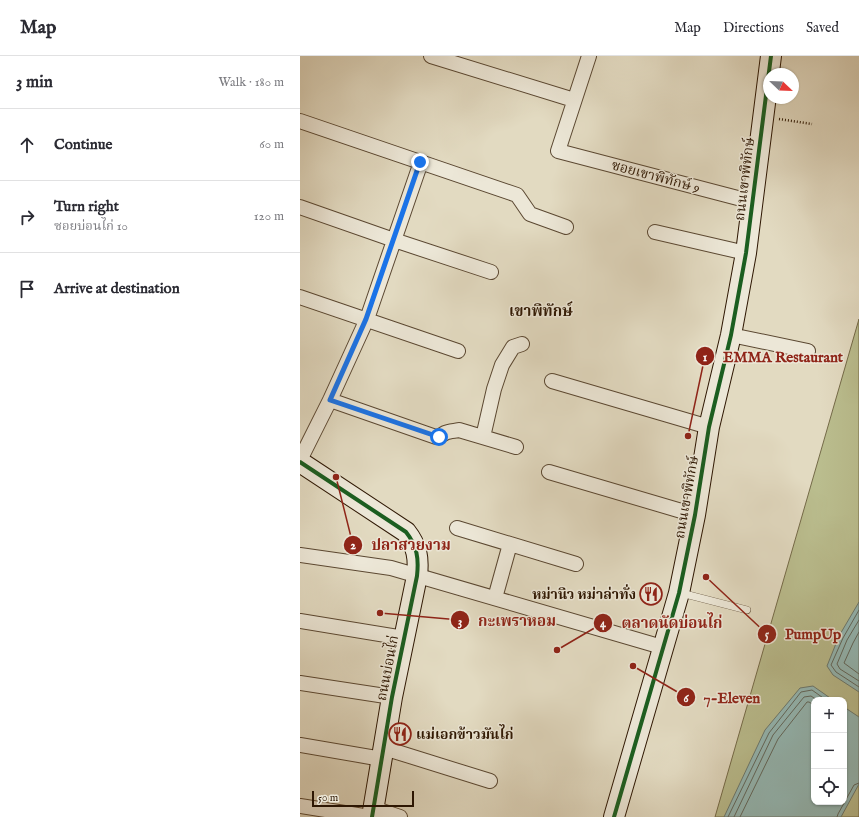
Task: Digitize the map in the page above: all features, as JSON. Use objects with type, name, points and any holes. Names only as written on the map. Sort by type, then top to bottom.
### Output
[{"type":"street","points":[[431,56],[574,100],[589,56]]},
{"type":"street","name":"ถนนเขาพิทักษ์","points":[[614,817],[662,647],[679,593],[695,515],[709,427],[731,334],[746,252],[771,56]]},
{"type":"street","name":"ซอยเขาพิทักษ์ 9","points":[[574,100],[558,150],[753,202]]},
{"type":"street","points":[[300,121],[517,194],[530,214],[566,227]]},
{"type":"street","points":[[300,461],[330,400],[366,319],[420,162]]},
{"type":"street","points":[[300,207],[491,272]]},
{"type":"street","points":[[656,232],[746,252]]},
{"type":"street","points":[[300,297],[458,351]]},
{"type":"street","points":[[731,334],[808,351]]},
{"type":"street","points":[[483,437],[494,389],[502,365],[513,347],[522,344]]},
{"type":"street","points":[[552,381],[709,427]]},
{"type":"street","points":[[330,400],[436,437],[445,433],[459,430],[516,447]]},
{"type":"street","name":"ถนนบ่อนไก่","points":[[300,461],[406,532],[412,539],[415,547],[418,563],[417,576],[392,697],[372,814]]},
{"type":"street","points":[[549,472],[695,515]]},
{"type":"street","points":[[457,528],[576,564]]},
{"type":"street","points":[[495,598],[510,544]]},
{"type":"street","points":[[300,556],[391,568],[662,647]]},
{"type":"street","points":[[300,622],[404,638]]},
{"type":"street","points":[[300,683],[392,697]]},
{"type":"street","points":[[300,745],[383,753],[490,781]]},
{"type":"street","points":[[300,806],[400,817]]},
{"type":"lane","points":[[679,593],[747,610]]},
{"type":"path","points":[[763,116],[812,124]]},
{"type":"green space","points":[[859,319],[859,817],[715,817]]},
{"type":"water","points":[[859,602],[859,692],[833,675],[827,666],[839,636]]},
{"type":"water","points":[[813,686],[829,697],[811,697],[811,805],[847,805],[847,709],[859,717],[859,784],[841,817],[724,817],[765,730],[800,688]]},
{"type":"cycle path","points":[[614,817],[679,593],[695,515],[709,427],[731,335],[746,253],[771,56]]},
{"type":"cycle path","points":[[300,462],[406,532],[415,547],[418,564],[417,576],[392,697],[372,817]]},
{"type":"place","name":"EMMA Restaurant","points":[[688,436]]},
{"type":"place","name":"ปลาสวยงาม","points":[[336,477]]},
{"type":"place","name":"PumpUp","points":[[706,577]]},
{"type":"place","name":"หม่านิว หม่าล่าทั่ง","points":[[651,594]]},
{"type":"place","name":"กะเพราหอม","points":[[380,613]]},
{"type":"place","name":"ตลาดนัดบ่อนไก่","points":[[557,650]]},
{"type":"place","name":"7-Eleven","points":[[633,666]]},
{"type":"place","name":"แม่เอกข้าวมันไก่","points":[[400,734]]},
{"type":"district","name":"เขาพิทักษ์","points":[[541,311]]},
{"type":"route","points":[[420,162],[366,319],[330,400],[439,437]]}]
